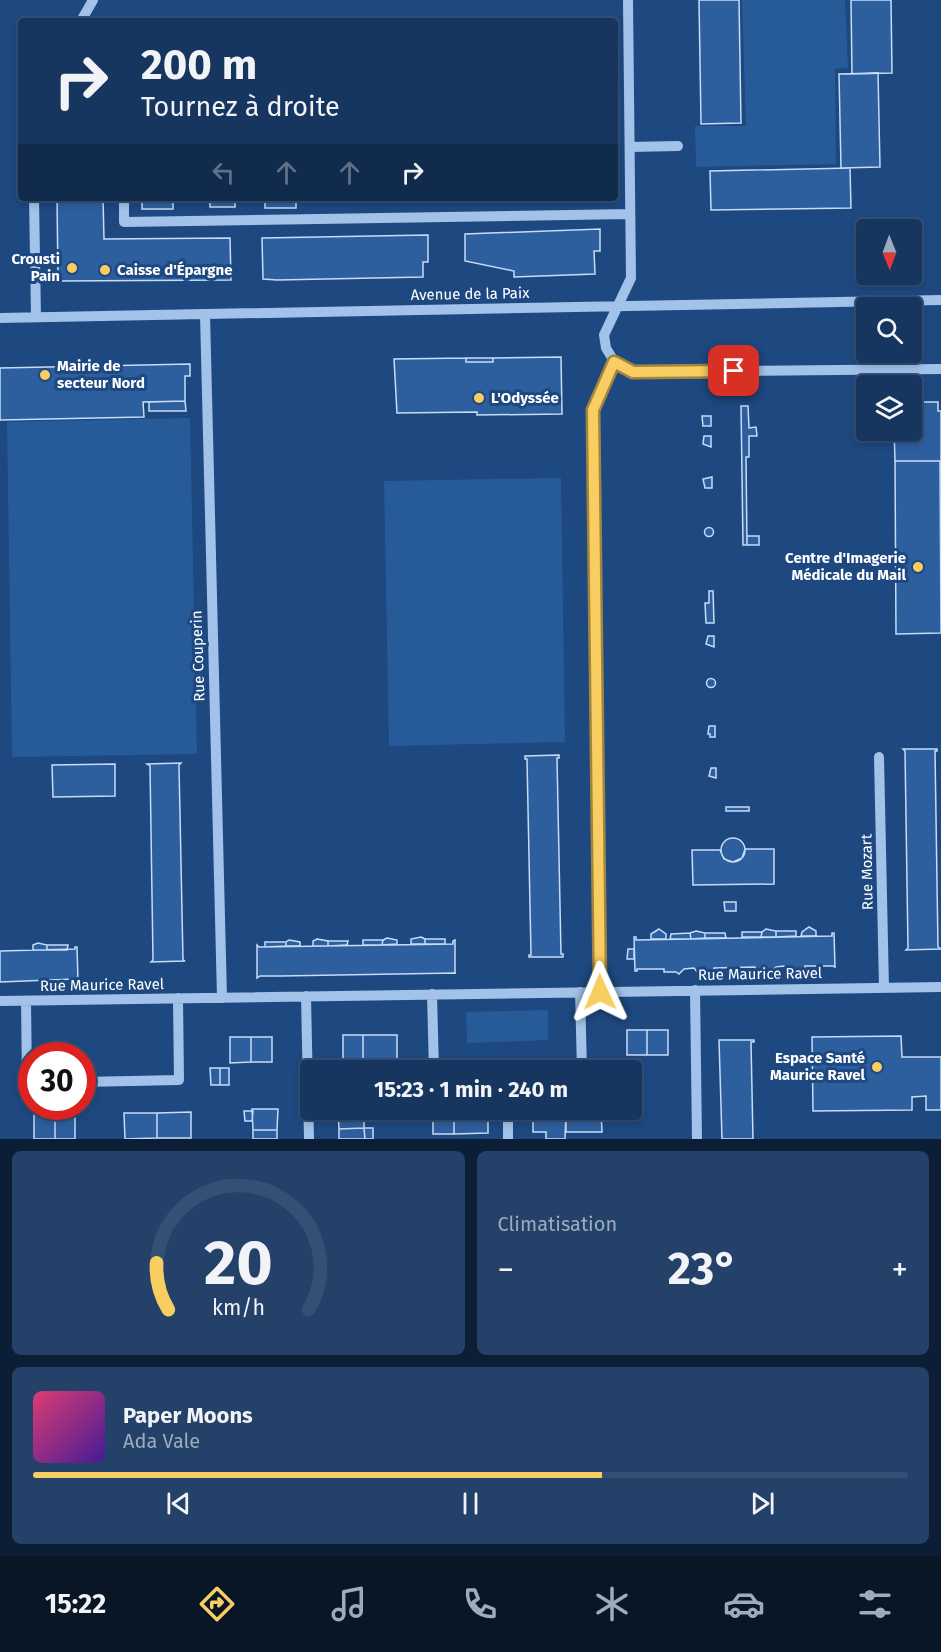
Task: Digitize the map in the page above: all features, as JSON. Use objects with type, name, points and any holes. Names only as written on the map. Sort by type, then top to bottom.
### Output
[{"type":"street","points":[[83,18],[93,0]]},
{"type":"street","points":[[628,0],[631,278],[604,335],[606,348],[614,362],[633,372],[941,369]]},
{"type":"street","points":[[630,147],[678,146]]},
{"type":"street","points":[[34,201],[36,317]]},
{"type":"street","points":[[124,201],[124,222],[630,214]]},
{"type":"street","name":"Avenue de la Paix","points":[[0,318],[941,300]]},
{"type":"street","name":"Rue Couperin","points":[[205,314],[222,998]]},
{"type":"street","points":[[600,992],[593,410],[614,362]]},
{"type":"street","name":"Rue Mozart","points":[[879,757],[884,987]]},
{"type":"street","name":"Rue Maurice Ravel","points":[[0,1001],[941,987]]},
{"type":"street","points":[[695,990],[697,1139]]},
{"type":"street","points":[[580,992],[582,1060]]},
{"type":"street","points":[[432,994],[434,1060]]},
{"type":"street","points":[[306,996],[309,1139]]},
{"type":"street","name":"Rue Maurice Ravel","points":[[96,1082],[179,1080],[178,998]]},
{"type":"street","name":"Rue Maurice Ravel","points":[[26,1001],[27,1042]]},
{"type":"street","points":[[508,1120],[508,1139]]},
{"type":"shaded area","points":[[742,0],[845,0],[848,68],[835,69],[836,164],[696,167],[695,126],[746,126]]},
{"type":"shaded area","points":[[190,418],[197,754],[12,757],[7,422]]},
{"type":"shaded area","points":[[561,478],[565,742],[389,746],[384,481]]},
{"type":"shaded area","points":[[548,1010],[548,1040],[467,1043],[466,1012]]},
{"type":"building","points":[[699,0],[739,0],[741,123],[701,124]]},
{"type":"building","points":[[851,0],[891,0],[892,73],[852,74]]},
{"type":"building","points":[[878,73],[880,167],[841,168],[839,74]]},
{"type":"building","points":[[850,168],[851,208],[711,210],[710,171]]},
{"type":"building","points":[[57,201],[103,201],[104,239],[230,238],[231,280],[58,281]]},
{"type":"building","points":[[142,201],[173,201],[173,209],[142,209]]},
{"type":"building","points":[[210,201],[235,201],[235,207],[210,207]]},
{"type":"building","points":[[265,201],[296,201],[296,208],[265,208]]},
{"type":"building","points":[[600,229],[600,251],[594,251],[595,274],[514,277],[514,271],[465,261],[465,234]]},
{"type":"building","points":[[428,235],[428,262],[423,262],[423,277],[263,279],[262,238]]},
{"type":"building","name":"L'Odyssée","points":[[561,357],[562,414],[397,413],[394,359],[466,358],[466,362],[493,362],[493,358]]},
{"type":"building","points":[[466,358],[493,358],[493,362],[466,362]]},
{"type":"building","points":[[190,364],[190,376],[185,376],[185,401],[143,402],[144,417],[0,420],[0,368]]},
{"type":"building","points":[[185,401],[186,411],[149,411],[149,402]]},
{"type":"building","points":[[922,402],[938,402],[938,411],[941,411],[941,501],[940,461],[895,461],[894,441],[922,441]]},
{"type":"building","points":[[741,406],[748,406],[749,428],[756,427],[757,436],[749,436],[749,457],[746,457],[747,545],[743,545]]},
{"type":"building","points":[[702,416],[711,416],[711,426],[703,426]]},
{"type":"building","points":[[704,436],[711,436],[711,447],[703,444]]},
{"type":"building","name":"Centre d'Imagerie Médicale du Mail","points":[[895,461],[940,461],[941,633],[896,634]]},
{"type":"building","points":[[712,477],[712,488],[705,488],[703,479]]},
{"type":"building","points":[[709,527],[714,532],[709,537],[704,532]]},
{"type":"building","points":[[747,536],[759,536],[759,545],[747,545]]},
{"type":"building","points":[[709,591],[713,591],[714,623],[706,623],[705,603],[709,603]]},
{"type":"building","points":[[708,636],[714,636],[714,647],[706,644]]},
{"type":"building","points":[[711,678],[716,683],[711,688],[706,683]]},
{"type":"building","points":[[709,726],[715,726],[715,737],[710,737],[708,734]]},
{"type":"building","points":[[903,749],[937,749],[935,751],[938,947],[941,949],[906,950],[908,948],[905,751]]},
{"type":"building","points":[[559,755],[557,758],[561,954],[563,957],[529,957],[531,955],[527,759],[525,756]]},
{"type":"building","points":[[181,763],[179,765],[183,960],[185,961],[151,962],[153,960],[150,766],[147,764]]},
{"type":"building","points":[[115,764],[115,796],[53,797],[52,765]]},
{"type":"building","points":[[711,768],[716,768],[716,778],[709,776]]},
{"type":"building","points":[[726,807],[749,807],[749,811],[726,811]]},
{"type":"building","points":[[733,838],[742,841],[745,850],[742,859],[733,862],[724,859],[721,850],[724,841]]},
{"type":"building","points":[[745,849],[774,849],[774,884],[693,885],[692,850],[720,850],[724,859],[733,862],[742,858]]},
{"type":"building","points":[[724,902],[736,902],[736,911],[725,911]]},
{"type":"building","points":[[809,927],[816,931],[816,936],[801,936],[802,932]]},
{"type":"building","points":[[659,929],[666,934],[666,939],[651,939],[651,934]]},
{"type":"building","points":[[766,929],[776,931],[776,937],[761,937],[762,932]]},
{"type":"building","points":[[696,931],[705,933],[705,938],[691,939],[690,933]]},
{"type":"building","points":[[776,931],[796,931],[796,936],[776,937]]},
{"type":"building","points":[[742,932],[762,932],[761,937],[742,937]]},
{"type":"building","points":[[690,933],[691,939],[670,939],[671,934]]},
{"type":"building","points":[[705,933],[725,933],[726,938],[705,938]]},
{"type":"building","points":[[834,933],[835,967],[805,966],[805,970],[790,972],[784,966],[776,967],[770,973],[755,971],[755,967],[714,968],[714,971],[699,974],[694,968],[684,969],[679,974],[664,972],[664,969],[637,969],[635,971],[634,937],[636,940],[691,939],[832,936]]},
{"type":"building","points":[[421,937],[425,939],[425,944],[411,944],[411,939]]},
{"type":"building","points":[[387,938],[397,940],[397,944],[382,945],[383,940]]},
{"type":"building","points":[[317,939],[328,941],[328,946],[313,946],[313,941]]},
{"type":"building","points":[[425,939],[445,939],[445,944],[425,944]]},
{"type":"building","points":[[289,940],[300,942],[300,946],[286,946]]},
{"type":"building","points":[[363,940],[383,940],[382,945],[363,945]]},
{"type":"building","points":[[455,940],[455,973],[260,976],[257,978],[257,945],[259,947],[453,944]]},
{"type":"building","points":[[328,941],[348,941],[347,945],[328,946]]},
{"type":"building","points":[[265,942],[286,942],[286,946],[265,947]]},
{"type":"building","points":[[38,943],[47,945],[47,950],[33,950],[33,945]]},
{"type":"building","points":[[47,945],[68,945],[67,950],[47,950]]},
{"type":"building","points":[[77,947],[78,981],[75,979],[0,982],[0,951],[75,949]]},
{"type":"building","points":[[628,949],[634,949],[634,959],[627,959]]},
{"type":"building","points":[[627,1030],[647,1030],[647,1055],[627,1055]]},
{"type":"building","points":[[647,1030],[668,1030],[668,1055],[647,1055]]},
{"type":"building","points":[[343,1035],[363,1035],[363,1060],[343,1060]]},
{"type":"building","points":[[363,1035],[397,1035],[397,1060],[363,1060]]},
{"type":"building","name":"Espace Santé Maurice Ravel","points":[[901,1036],[902,1057],[941,1057],[941,1110],[926,1110],[926,1096],[912,1097],[912,1110],[813,1111],[812,1037]]},
{"type":"building","points":[[230,1037],[251,1037],[251,1062],[230,1063]]},
{"type":"building","points":[[251,1037],[272,1037],[272,1062],[251,1062]]},
{"type":"building","points":[[719,1040],[754,1040],[751,1042],[753,1139],[722,1139]]},
{"type":"building","points":[[210,1068],[220,1068],[220,1085],[211,1085]]},
{"type":"building","points":[[220,1068],[229,1068],[229,1085],[220,1085]]},
{"type":"building","points":[[252,1109],[278,1109],[277,1130],[253,1130]]},
{"type":"building","points":[[244,1111],[253,1111],[252,1121],[245,1121]]},
{"type":"building","points":[[191,1112],[191,1138],[157,1138],[157,1113]]},
{"type":"building","points":[[124,1113],[157,1113],[157,1138],[125,1139]]},
{"type":"building","points":[[34,1120],[55,1120],[55,1139],[34,1139]]},
{"type":"building","points":[[55,1120],[75,1120],[75,1139],[55,1139]]},
{"type":"building","points":[[339,1120],[364,1120],[364,1128],[339,1129]]},
{"type":"building","points":[[433,1120],[454,1120],[454,1134],[433,1134]]},
{"type":"building","points":[[454,1120],[488,1120],[488,1133],[454,1134]]},
{"type":"building","points":[[533,1120],[566,1120],[565,1139],[546,1139],[546,1132],[533,1132]]},
{"type":"building","points":[[566,1120],[601,1120],[602,1132],[566,1132]]},
{"type":"building","points":[[364,1128],[373,1128],[373,1139],[365,1139]]},
{"type":"building","points":[[364,1128],[365,1139],[339,1139],[339,1129]]},
{"type":"building","points":[[253,1130],[277,1130],[277,1139],[253,1139]]},
{"type":"place","name":"Crousti Pain","points":[[72,268]]},
{"type":"place","name":"Caisse d'Épargne","points":[[105,270]]},
{"type":"place","name":"Mairie de secteur Nord","points":[[45,375]]},
{"type":"place","name":"L'Odyssée","points":[[479,398]]},
{"type":"place","name":"Centre d'Imagerie Médicale du Mail","points":[[918,567]]},
{"type":"place","name":"Espace Santé Maurice Ravel","points":[[877,1067]]},
{"type":"route","points":[[600,992],[593,410],[614,362],[633,372],[734,371]]}]
